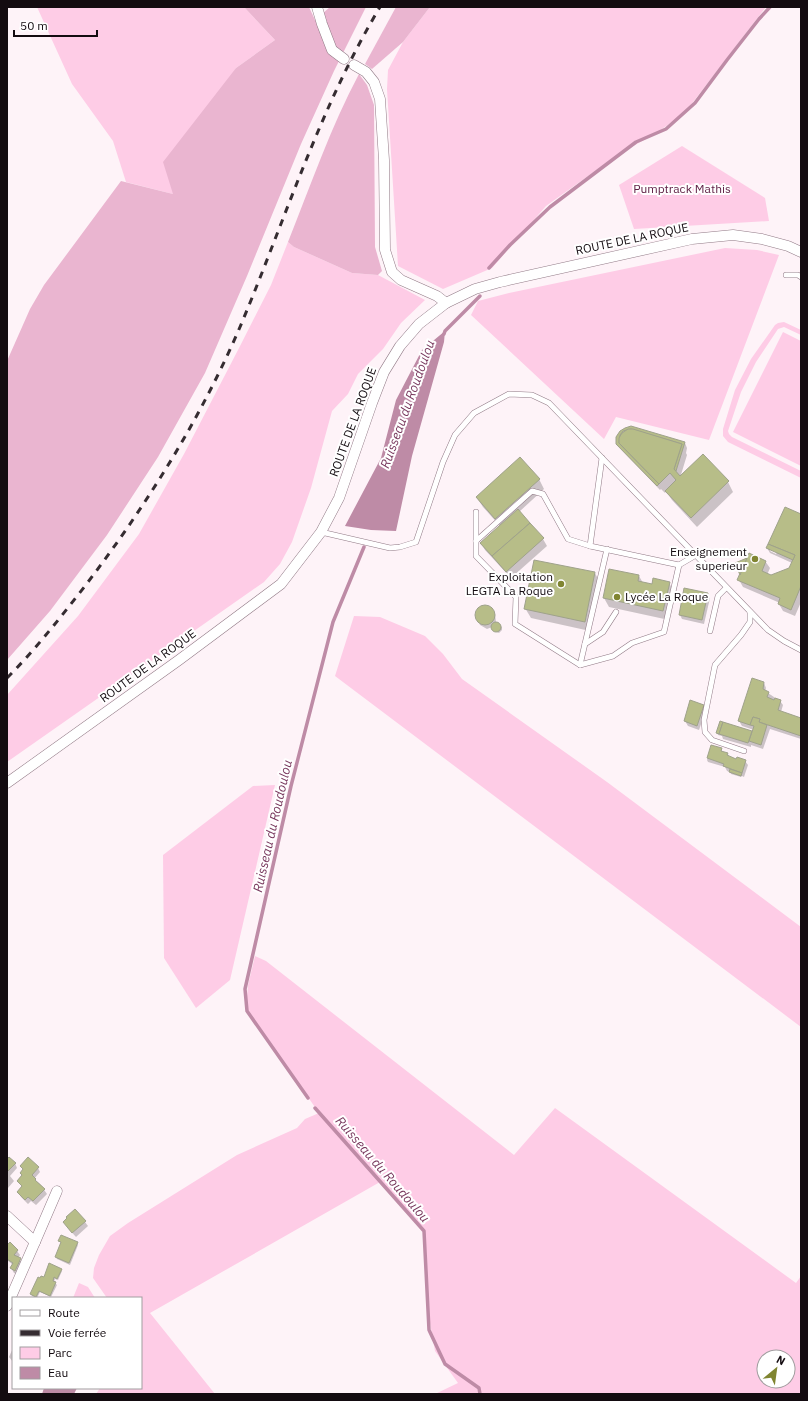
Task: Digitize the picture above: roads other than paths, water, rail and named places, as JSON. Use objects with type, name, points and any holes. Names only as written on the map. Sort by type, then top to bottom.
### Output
[{"type":"street","points":[[317,7],[332,50],[344,59]]},
{"type":"street","points":[[354,65],[366,72],[374,82],[380,99],[384,160],[385,250],[392,272],[401,280],[437,296],[446,303]]},
{"type":"street","name":"ROUTE DE LA ROQUE","points":[[7,782],[173,664],[281,584],[322,532],[339,498],[384,372],[400,346],[419,324],[446,303],[475,289],[500,282],[692,239],[733,235],[762,239],[788,246],[801,252]]},
{"type":"street","points":[[7,1306],[57,1191]]},
{"type":"street","points":[[7,1216],[35,1242]]},
{"type":"lane","points":[[786,275],[798,275],[801,277]]},
{"type":"lane","points":[[322,532],[390,548],[400,547],[416,542],[443,462],[455,435],[474,413],[509,394],[532,395],[549,403],[768,630],[784,642],[801,650]]},
{"type":"lane","points":[[590,546],[602,458]]},
{"type":"lane","points":[[476,541],[532,491],[543,494],[568,539],[590,546],[679,565],[696,555]]},
{"type":"lane","points":[[476,512],[476,556],[516,597],[515,624],[580,665],[613,656],[632,643],[664,632],[679,565]]},
{"type":"lane","points":[[580,665],[607,549]]},
{"type":"lane","points":[[710,631],[718,596],[726,588]]},
{"type":"lane","points":[[585,644],[603,632],[616,612]]},
{"type":"lane","points":[[744,751],[712,740],[705,732],[704,720],[715,665],[741,635],[750,622],[750,612]]},
{"type":"water","points":[[445,331],[444,342],[412,456],[396,531],[371,530],[345,526],[381,458],[396,400],[422,350]]},
{"type":"water","points":[[44,1389],[76,1389],[74,1394],[42,1394]]},
{"type":"waterway","name":"Ruisseau du Roudoulou","points":[[489,268],[510,245],[550,207],[636,142],[666,129],[695,103],[759,19],[770,7]]},
{"type":"waterway","name":"Ruisseau du Roudoulou","points":[[444,334],[445,331],[480,296]]},
{"type":"waterway","name":"Ruisseau du Roudoulou","points":[[308,1098],[247,1011],[245,989],[291,786],[333,622],[364,547]]},
{"type":"waterway","name":"Ruisseau du Roudoulou","points":[[315,1108],[424,1231],[429,1330],[445,1364],[479,1388],[480,1394]]},
{"type":"railway","points":[[7,678],[47,634],[108,556],[150,493],[189,429],[224,362],[240,327],[304,164],[339,84],[380,7]]},
{"type":"place","name":"Enseignement superieur","points":[[755,559]]},
{"type":"place","name":"Exploitation LEGTA La Roque","points":[[561,584]]},
{"type":"place","name":"Lycée La Roque","points":[[617,597]]},
{"type":"park label","name":"Pumptrack Mathis","points":[[682,189]]}]
